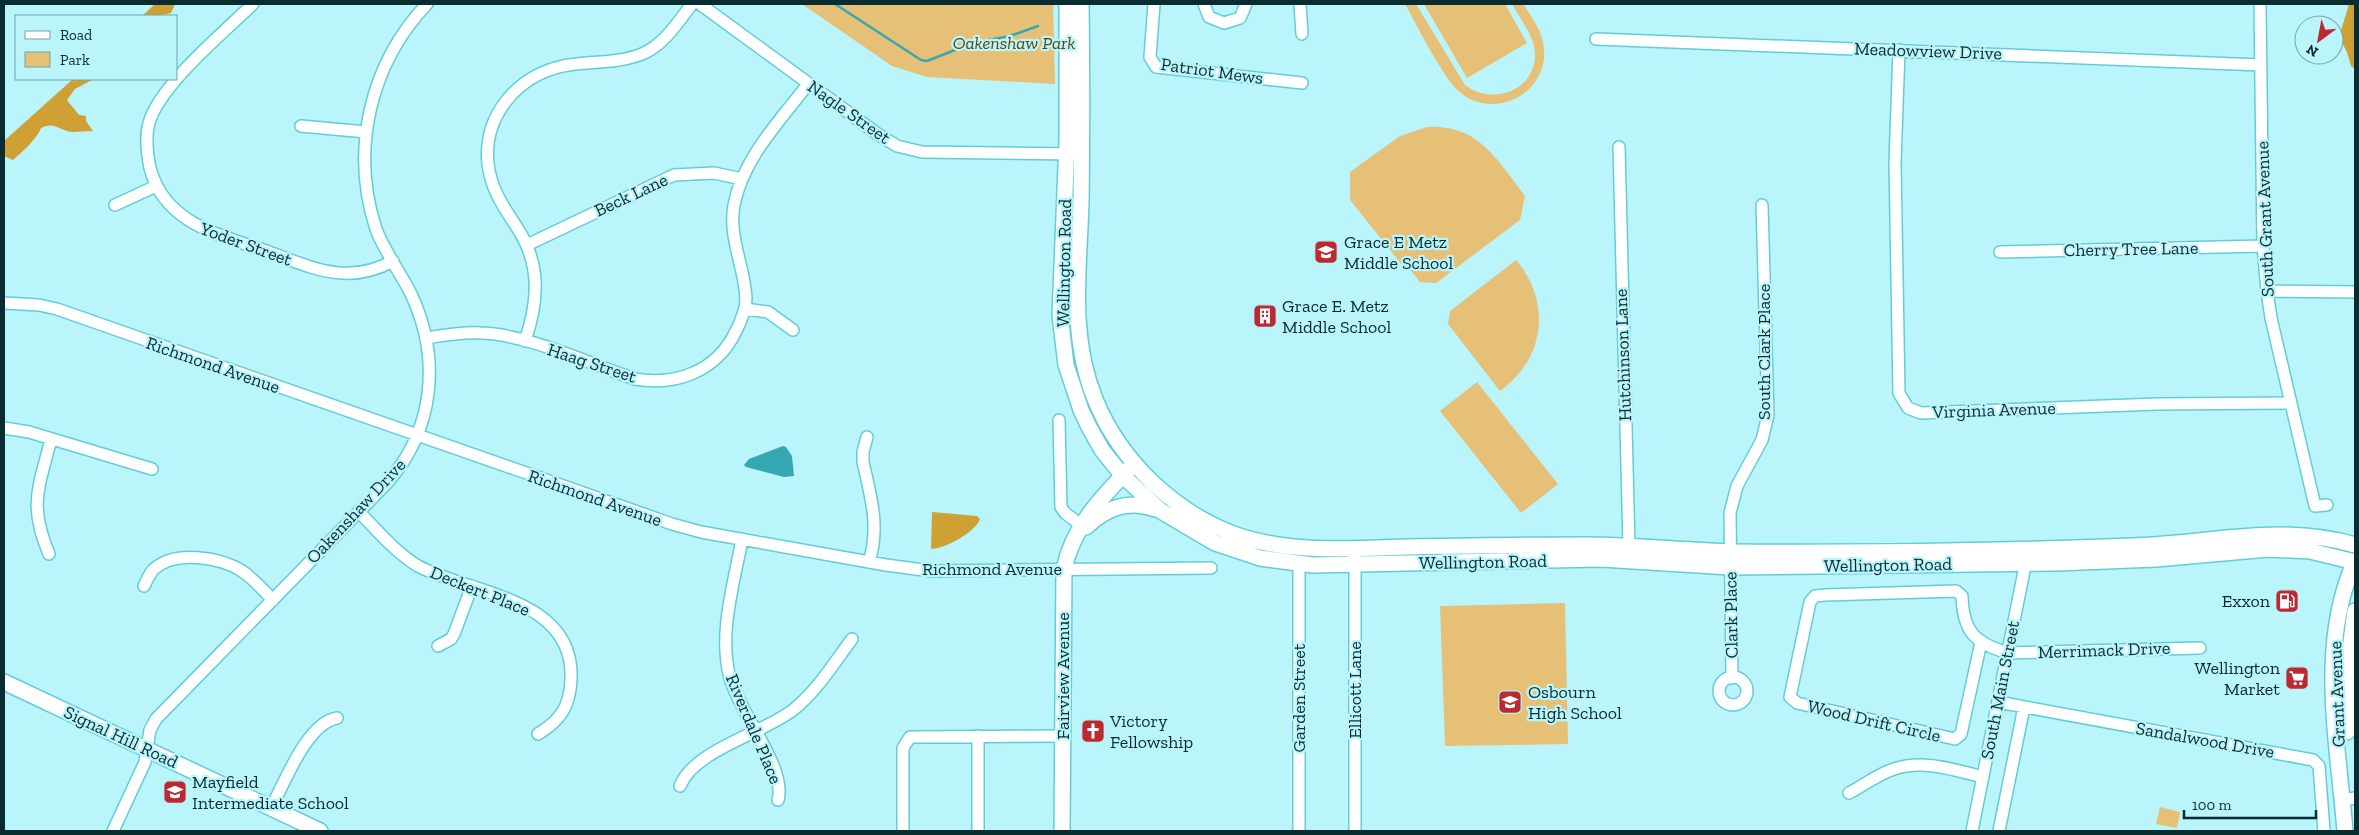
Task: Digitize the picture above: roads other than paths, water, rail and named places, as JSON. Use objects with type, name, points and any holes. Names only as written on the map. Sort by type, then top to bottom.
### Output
[{"type":"main road","name":"Wellington Road","points":[[1067,4],[1074,154],[1077,317],[1081,356],[1096,402],[1108,425],[1134,463],[1172,498],[1194,514],[1227,531],[1244,537],[1282,545],[1355,556],[1619,560],[1730,567],[2026,556],[2177,544],[2235,536],[2282,533],[2324,538],[2355,545]]},
{"type":"main road","name":"Wellington Road","points":[[1081,4],[1074,154],[1060,315],[1066,365],[1081,410],[1089,427],[1102,450],[1122,476],[1161,511],[1216,543],[1260,558],[1299,564],[1355,556],[1629,546],[1730,552],[2156,559],[2268,549],[2310,551],[2355,562]]},
{"type":"main road","name":"Fairview Avenue","points":[[1062,831],[1064,570],[1078,530],[1106,491],[1134,463]]},
{"type":"main road","points":[[1078,530],[1100,515],[1118,506],[1134,504],[1161,511]]},
{"type":"main road","name":"Grant Avenue","points":[[2354,831],[2341,706],[2333,679],[2334,633],[2343,594],[2355,562]]},
{"type":"main road","name":"Grant Avenue","points":[[2341,706],[2350,635],[2355,612]]},
{"type":"main road","name":"Signal Hill Road","points":[[4,682],[320,831]]},
{"type":"main road","name":"Grant Avenue","points":[[2345,831],[2350,799]]},
{"type":"street","name":"Yoder Street","points":[[178,78],[253,4]]},
{"type":"street","name":"Oakenshaw Drive","points":[[113,831],[144,766],[150,730],[156,719],[398,470],[416,436],[428,391],[430,365],[427,338],[412,296],[380,237],[369,202],[365,167],[366,132],[374,91],[386,62],[408,25],[427,4]]},
{"type":"street","points":[[525,341],[533,316],[537,286],[535,269],[527,245],[498,198],[490,176],[489,143],[493,124],[502,105],[518,89],[543,72],[564,66],[623,59],[649,50],[664,38],[692,4]]},
{"type":"street","name":"Nagle Street","points":[[700,4],[878,135],[904,148],[929,153],[1074,154]]},
{"type":"street","name":"Patriot Mews","points":[[1154,4],[1150,57],[1156,67],[1302,82]]},
{"type":"street","points":[[1204,4],[1209,16],[1224,23],[1240,18],[1246,4]]},
{"type":"street","points":[[1300,4],[1302,34]]},
{"type":"street","name":"South Grant Avenue","points":[[2260,4],[2263,246],[2267,291],[2315,506],[2327,505]]},
{"type":"street","name":"Meadowview Drive","points":[[1596,39],[2261,65]]},
{"type":"street","name":"Virginia Avenue","points":[[1899,50],[1895,162],[1897,357],[1899,393],[1908,408],[1921,413],[2156,404],[2291,403]]},
{"type":"street","name":"Yoder Street","points":[[176,80],[155,107],[149,123],[147,148],[156,186],[164,199],[178,213],[200,228],[319,270],[344,274],[362,274],[393,261]]},
{"type":"street","name":"Haag Street","points":[[427,338],[482,332],[525,341],[635,380],[672,381],[697,373],[717,358],[734,336],[744,309],[745,291],[736,254],[733,216],[742,179],[755,154],[808,84]]},
{"type":"street","points":[[301,126],[366,132]]},
{"type":"street","name":"Hutchinson Lane","points":[[1619,147],[1629,546]]},
{"type":"street","name":"Beck Lane","points":[[527,245],[674,175],[714,172],[742,179]]},
{"type":"street","points":[[115,204],[156,186]]},
{"type":"street","name":"South Clark Place","points":[[1730,552],[1729,522],[1732,499],[1762,440],[1768,416],[1762,205]]},
{"type":"street","name":"Cherry Tree Lane","points":[[2000,252],[2263,246]]},
{"type":"street","points":[[2267,291],[2355,292]]},
{"type":"street","name":"Richmond Avenue","points":[[4,303],[39,305],[57,309],[672,524],[869,562],[931,570],[1211,568]]},
{"type":"street","points":[[744,309],[768,312],[793,330]]},
{"type":"street","points":[[1060,420],[1061,507],[1078,530]]},
{"type":"street","points":[[4,428],[51,439],[152,469]]},
{"type":"street","points":[[868,436],[863,452],[863,462],[876,520],[873,548],[869,562]]},
{"type":"street","points":[[49,554],[37,524],[36,506],[51,439]]},
{"type":"street","name":"Deckert Place","points":[[359,512],[394,546],[418,565],[497,594],[531,609],[552,628],[565,646],[571,674],[569,699],[561,716],[538,734]]},
{"type":"street","name":"Riverdale Place","points":[[742,539],[728,612],[726,655],[732,685],[778,779],[778,800]]},
{"type":"street","points":[[1619,560],[1629,546]]},
{"type":"street","name":"Clark Place","points":[[1730,552],[1732,678]]},
{"type":"street","name":"Ellicott Lane","points":[[1355,556],[1355,831]]},
{"type":"street","name":"South Main Street","points":[[1972,831],[2026,556]]},
{"type":"street","points":[[144,586],[150,574],[161,565],[180,559],[201,558],[224,562],[243,572],[273,600]]},
{"type":"street","name":"Garden Street","points":[[1299,564],[1299,831]]},
{"type":"street","points":[[438,646],[451,639],[454,634],[472,586]]},
{"type":"street","name":"Wood Drift Circle","points":[[1981,642],[1962,734],[1955,739],[1796,703],[1790,697],[1810,602],[1815,596],[1956,591],[1962,596],[1962,612],[1969,632],[1981,642],[2008,653]]},
{"type":"street","points":[[680,786],[694,764],[756,732],[802,702],[852,639]]},
{"type":"street","name":"Merrimack Drive","points":[[2008,653],[2200,648]]},
{"type":"street","name":"Sandalwood Drive","points":[[1998,702],[2314,760],[2319,766],[2324,831]]},
{"type":"street","points":[[1999,831],[2024,707]]},
{"type":"street","points":[[271,808],[311,735],[322,723],[337,718]]},
{"type":"street","points":[[903,831],[903,748],[906,740],[913,736],[1063,736]]},
{"type":"street","points":[[978,736],[978,831]]},
{"type":"street","points":[[1849,794],[1884,773],[1909,766],[1940,766],[1983,776]]},
{"type":"water","points":[[783,446],[786,447],[792,456],[794,476],[784,477],[744,465],[749,459]]},
{"type":"waterway","points":[[835,4],[921,60],[927,61],[973,43],[1010,36],[1038,26]]},
{"type":"place","name":"Grace E Metz Middle School","points":[[1326,252]]},
{"type":"place","name":"Grace E. Metz Middle School","points":[[1265,316]]},
{"type":"place","name":"Exxon","points":[[2287,601]]},
{"type":"place","name":"Wellington Market","points":[[2297,678]]},
{"type":"place","name":"Osbourn High School","points":[[1510,702]]},
{"type":"place","name":"Victory Fellowship","points":[[1093,731]]},
{"type":"place","name":"Mayfield Intermediate School","points":[[175,792]]},
{"type":"park label","name":"Oakenshaw Park","points":[[1014,43]]}]
